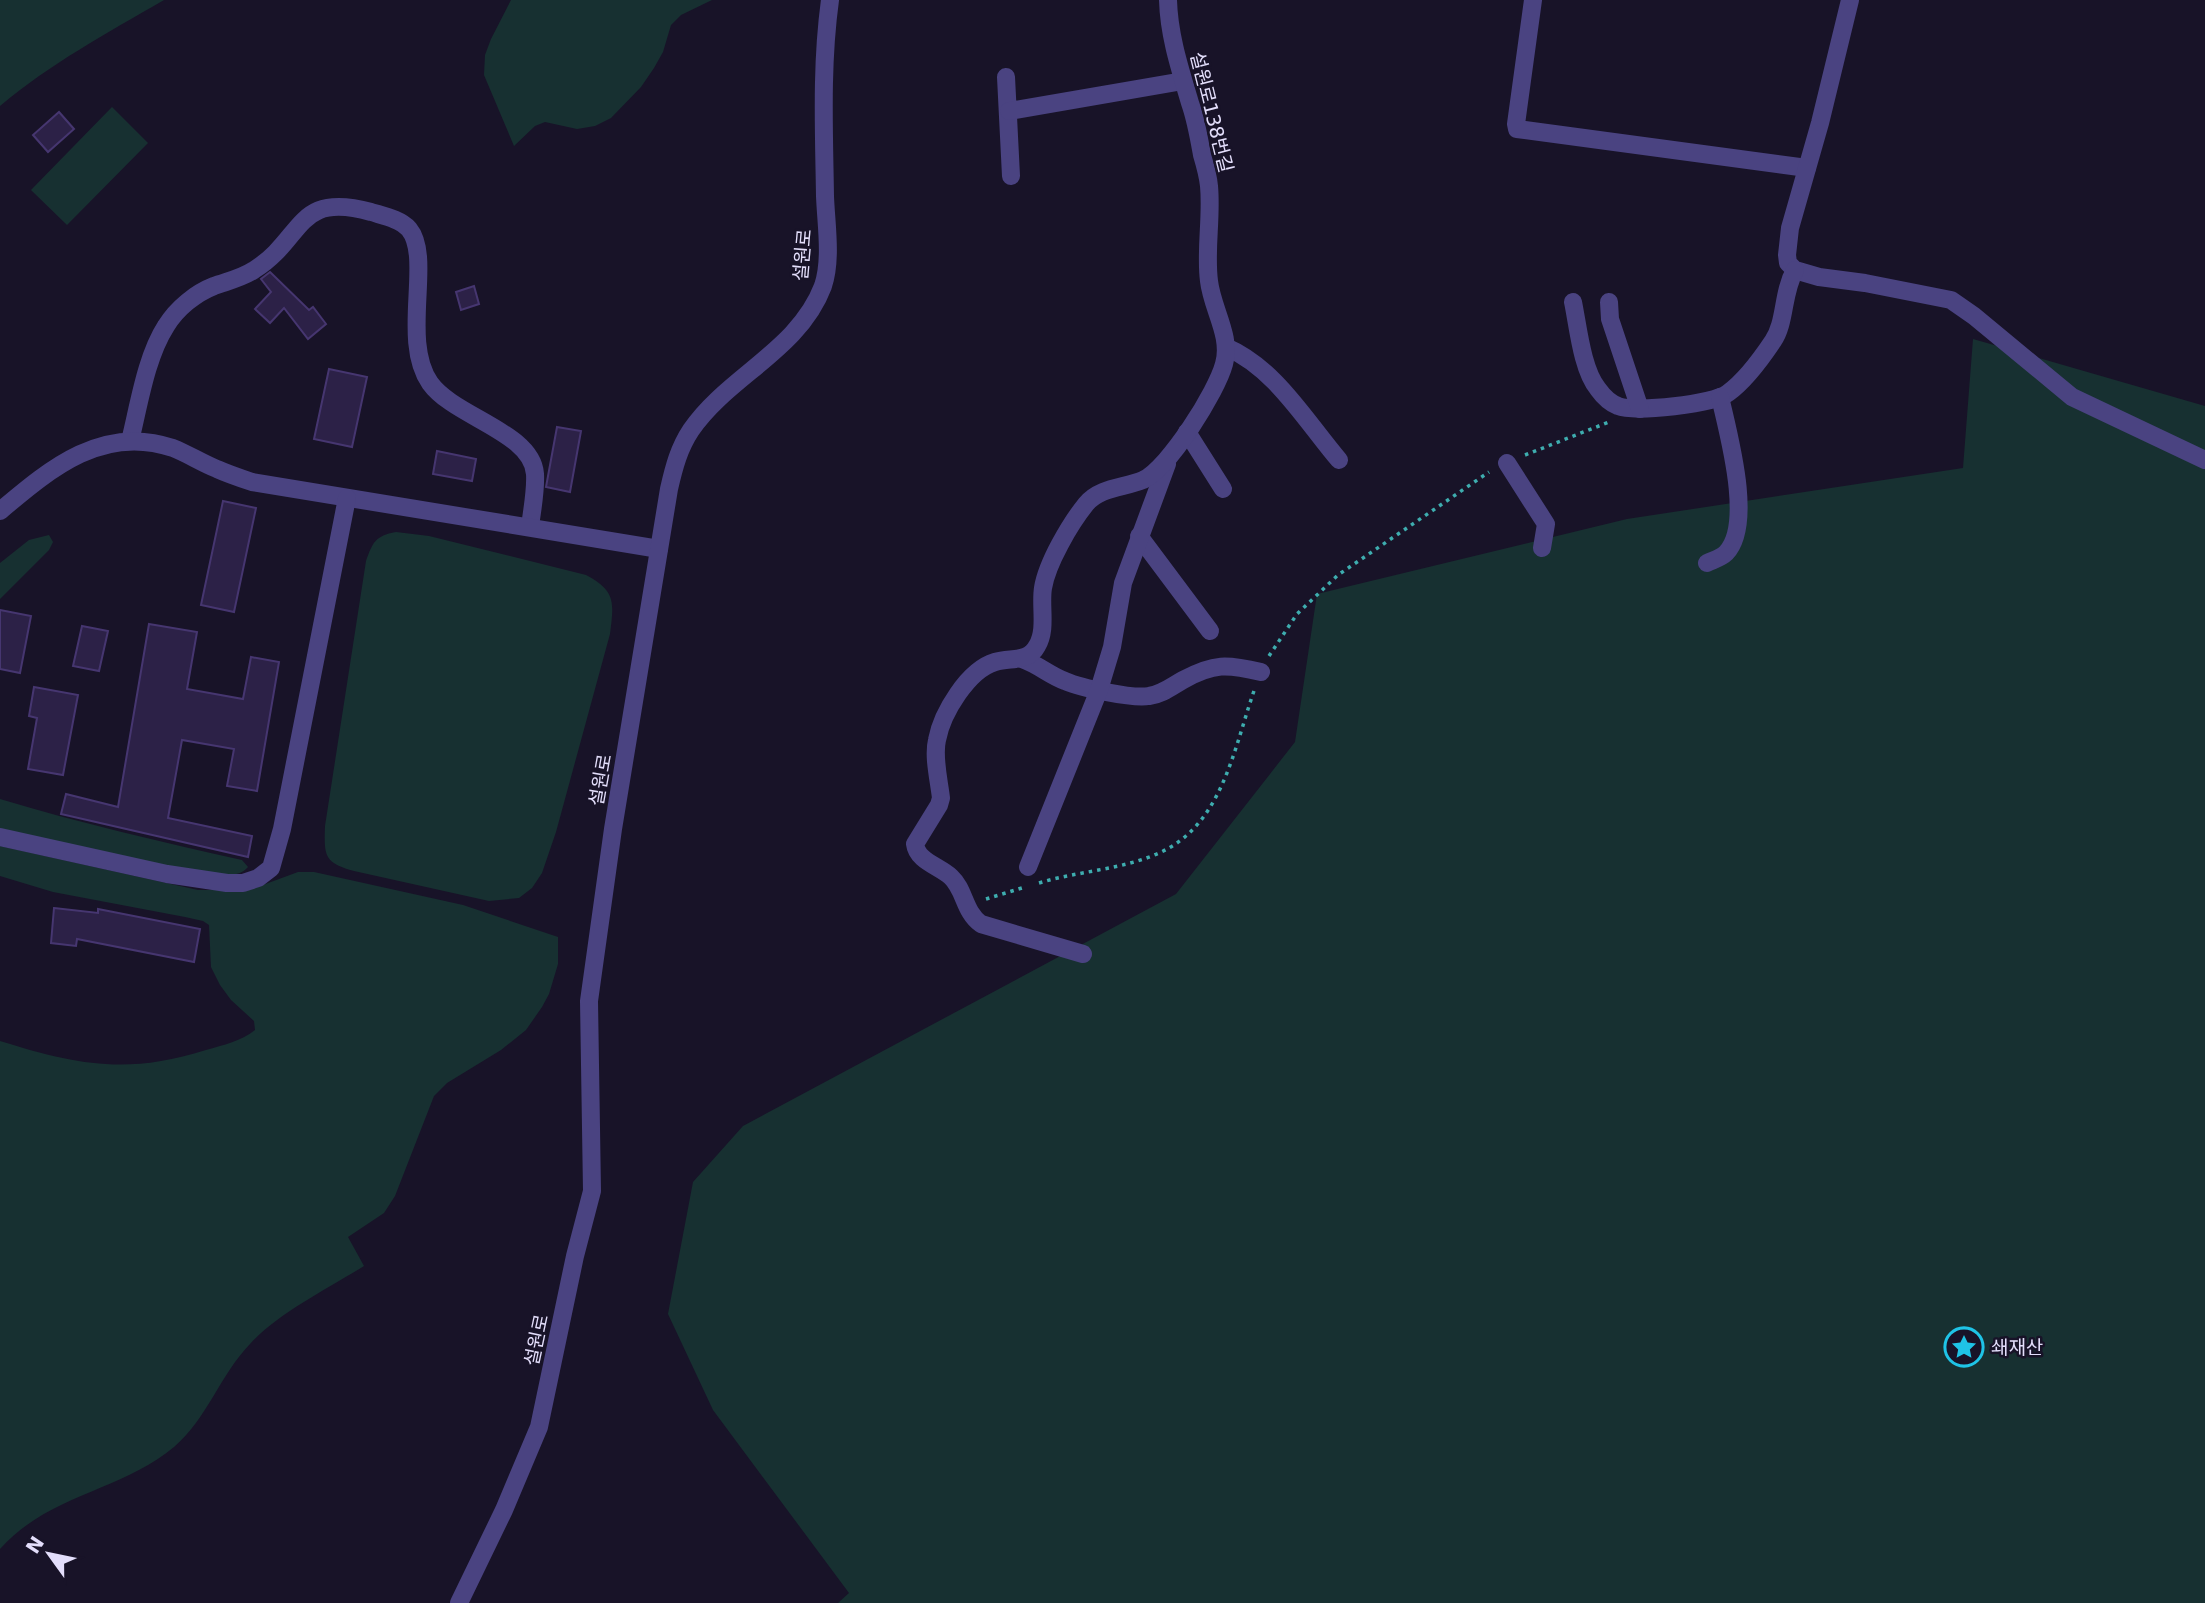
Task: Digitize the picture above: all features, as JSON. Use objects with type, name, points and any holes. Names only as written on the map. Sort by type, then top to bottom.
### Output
[{"type":"street","name":"설원로","points":[[459,1603],[504,1510],[539,1427],[575,1256],[592,1191],[589,1001],[613,829],[677,456],[691,430],[723,394],[802,323],[824,284],[826,247],[822,92],[830,0]]},
{"type":"street","name":"설원로138번길","points":[[1022,659],[1039,644],[1047,571],[1086,503],[1097,493],[1144,480],[1157,471],[1187,432],[1217,383],[1225,363],[1226,347],[1209,279],[1209,185],[1192,106],[1174,52],[1168,20],[1168,0]]},
{"type":"street","points":[[1533,0],[1517,129],[1808,168]]},
{"type":"street","points":[[1850,0],[1840,47],[1790,228],[1788,263],[1795,270],[1819,277],[1951,300],[2072,397],[2205,460]]},
{"type":"street","points":[[1006,77],[1011,176]]},
{"type":"street","points":[[1009,111],[1184,81]]},
{"type":"street","points":[[130,442],[155,347],[166,325],[179,309],[212,287],[243,276],[261,265],[315,212],[326,207],[354,208],[393,219],[407,226],[414,236],[418,250],[416,330],[423,371],[431,385],[443,397],[524,449],[535,472],[530,527]]},
{"type":"street","points":[[1573,302],[1589,375],[1609,401],[1618,407],[1640,409],[1715,400],[1728,393],[1751,370],[1775,339],[1787,283],[1795,270]]},
{"type":"street","points":[[1609,302],[1610,319],[1640,409]]},
{"type":"street","points":[[1226,347],[1246,355],[1264,369],[1339,460]]},
{"type":"street","points":[[1707,563],[1726,554],[1732,543],[1738,508],[1737,478],[1720,397]]},
{"type":"street","points":[[1187,432],[1223,489]]},
{"type":"street","points":[[0,511],[40,477],[72,456],[130,442],[156,444],[173,449],[215,469],[252,481],[659,549]]},
{"type":"street","points":[[1028,867],[1099,690],[1112,647],[1123,583],[1170,455]]},
{"type":"street","points":[[1507,463],[1546,524],[1542,548]]},
{"type":"street","points":[[0,837],[203,881],[243,883],[258,878],[271,868],[282,829],[347,498]]},
{"type":"street","points":[[1139,536],[1210,631]]},
{"type":"street","points":[[1083,954],[981,924],[974,919],[953,879],[922,858],[915,849],[918,837],[935,814],[941,798],[937,738],[948,712],[967,681],[994,662],[1022,659],[1038,664],[1065,681],[1099,690],[1146,697],[1163,693],[1199,672],[1214,667],[1230,665],[1261,672]]},
{"type":"path","points":[[966,905],[1053,879],[1158,854],[1184,839],[1202,821],[1214,802],[1231,762],[1261,672],[1297,614],[1338,575],[1494,468],[1640,409]]},
{"type":"green space","points":[[0,0],[164,0],[59,63],[0,106]]},
{"type":"green space","points":[[511,0],[712,0],[681,15],[671,25],[663,52],[654,68],[641,87],[611,118],[595,126],[577,129],[545,122],[535,126],[514,146],[484,75],[485,55]]},
{"type":"green space","points":[[112,107],[148,143],[67,225],[31,190]]},
{"type":"green space","points":[[1973,339],[2205,406],[2205,1603],[838,1603],[849,1593],[713,1410],[668,1314],[693,1182],[743,1126],[1176,894],[1295,742],[1317,594],[1627,519],[1963,468]]},
{"type":"green space","points":[[396,532],[429,536],[586,575],[603,586],[611,598],[610,634],[556,832],[542,873],[532,888],[519,898],[489,901],[354,871],[337,865],[328,857],[325,826],[366,561],[376,541]]},
{"type":"green space","points":[[49,535],[53,542],[49,550],[0,599],[0,563],[29,540]]},
{"type":"green space","points":[[0,799],[121,832],[242,860],[248,867],[233,875],[203,874],[0,830]]},
{"type":"green space","points":[[0,846],[198,890],[249,890],[298,872],[314,872],[463,905],[558,937],[558,964],[549,994],[526,1030],[501,1050],[447,1083],[434,1096],[395,1196],[384,1213],[348,1237],[364,1266],[289,1311],[250,1344],[230,1369],[196,1423],[174,1447],[132,1474],[41,1516],[19,1531],[0,1549],[0,1041],[78,1061],[102,1064],[151,1063],[232,1042],[255,1030],[254,1021],[231,1000],[211,967],[209,925],[185,917],[53,892],[0,876]]},
{"type":"building","points":[[59,112],[74,129],[48,152],[33,135]]},
{"type":"building","points":[[270,272],[309,310],[313,307],[326,324],[308,339],[284,308],[270,323],[255,309],[271,292],[261,279]]},
{"type":"building","points":[[474,286],[479,304],[461,310],[456,292]]},
{"type":"building","points":[[329,369],[367,377],[352,447],[314,439]]},
{"type":"building","points":[[557,427],[581,431],[570,492],[546,487]]},
{"type":"building","points":[[437,451],[476,459],[472,481],[433,474]]},
{"type":"building","points":[[223,501],[256,508],[234,612],[201,605]]},
{"type":"building","points":[[0,610],[31,616],[20,673],[0,669]]},
{"type":"building","points":[[149,624],[197,632],[187,689],[243,699],[251,657],[279,662],[257,791],[227,786],[234,749],[182,740],[168,818],[252,836],[248,857],[61,814],[66,794],[118,807]]},
{"type":"building","points":[[82,626],[108,631],[99,671],[73,666]]},
{"type":"building","points":[[34,687],[78,695],[63,775],[28,769],[37,718],[29,716]]},
{"type":"building","points":[[54,908],[98,913],[98,909],[200,929],[194,962],[77,939],[76,946],[51,943]]},
{"type":"place","name":"쇄재산","points":[[1964,1347]]}]
